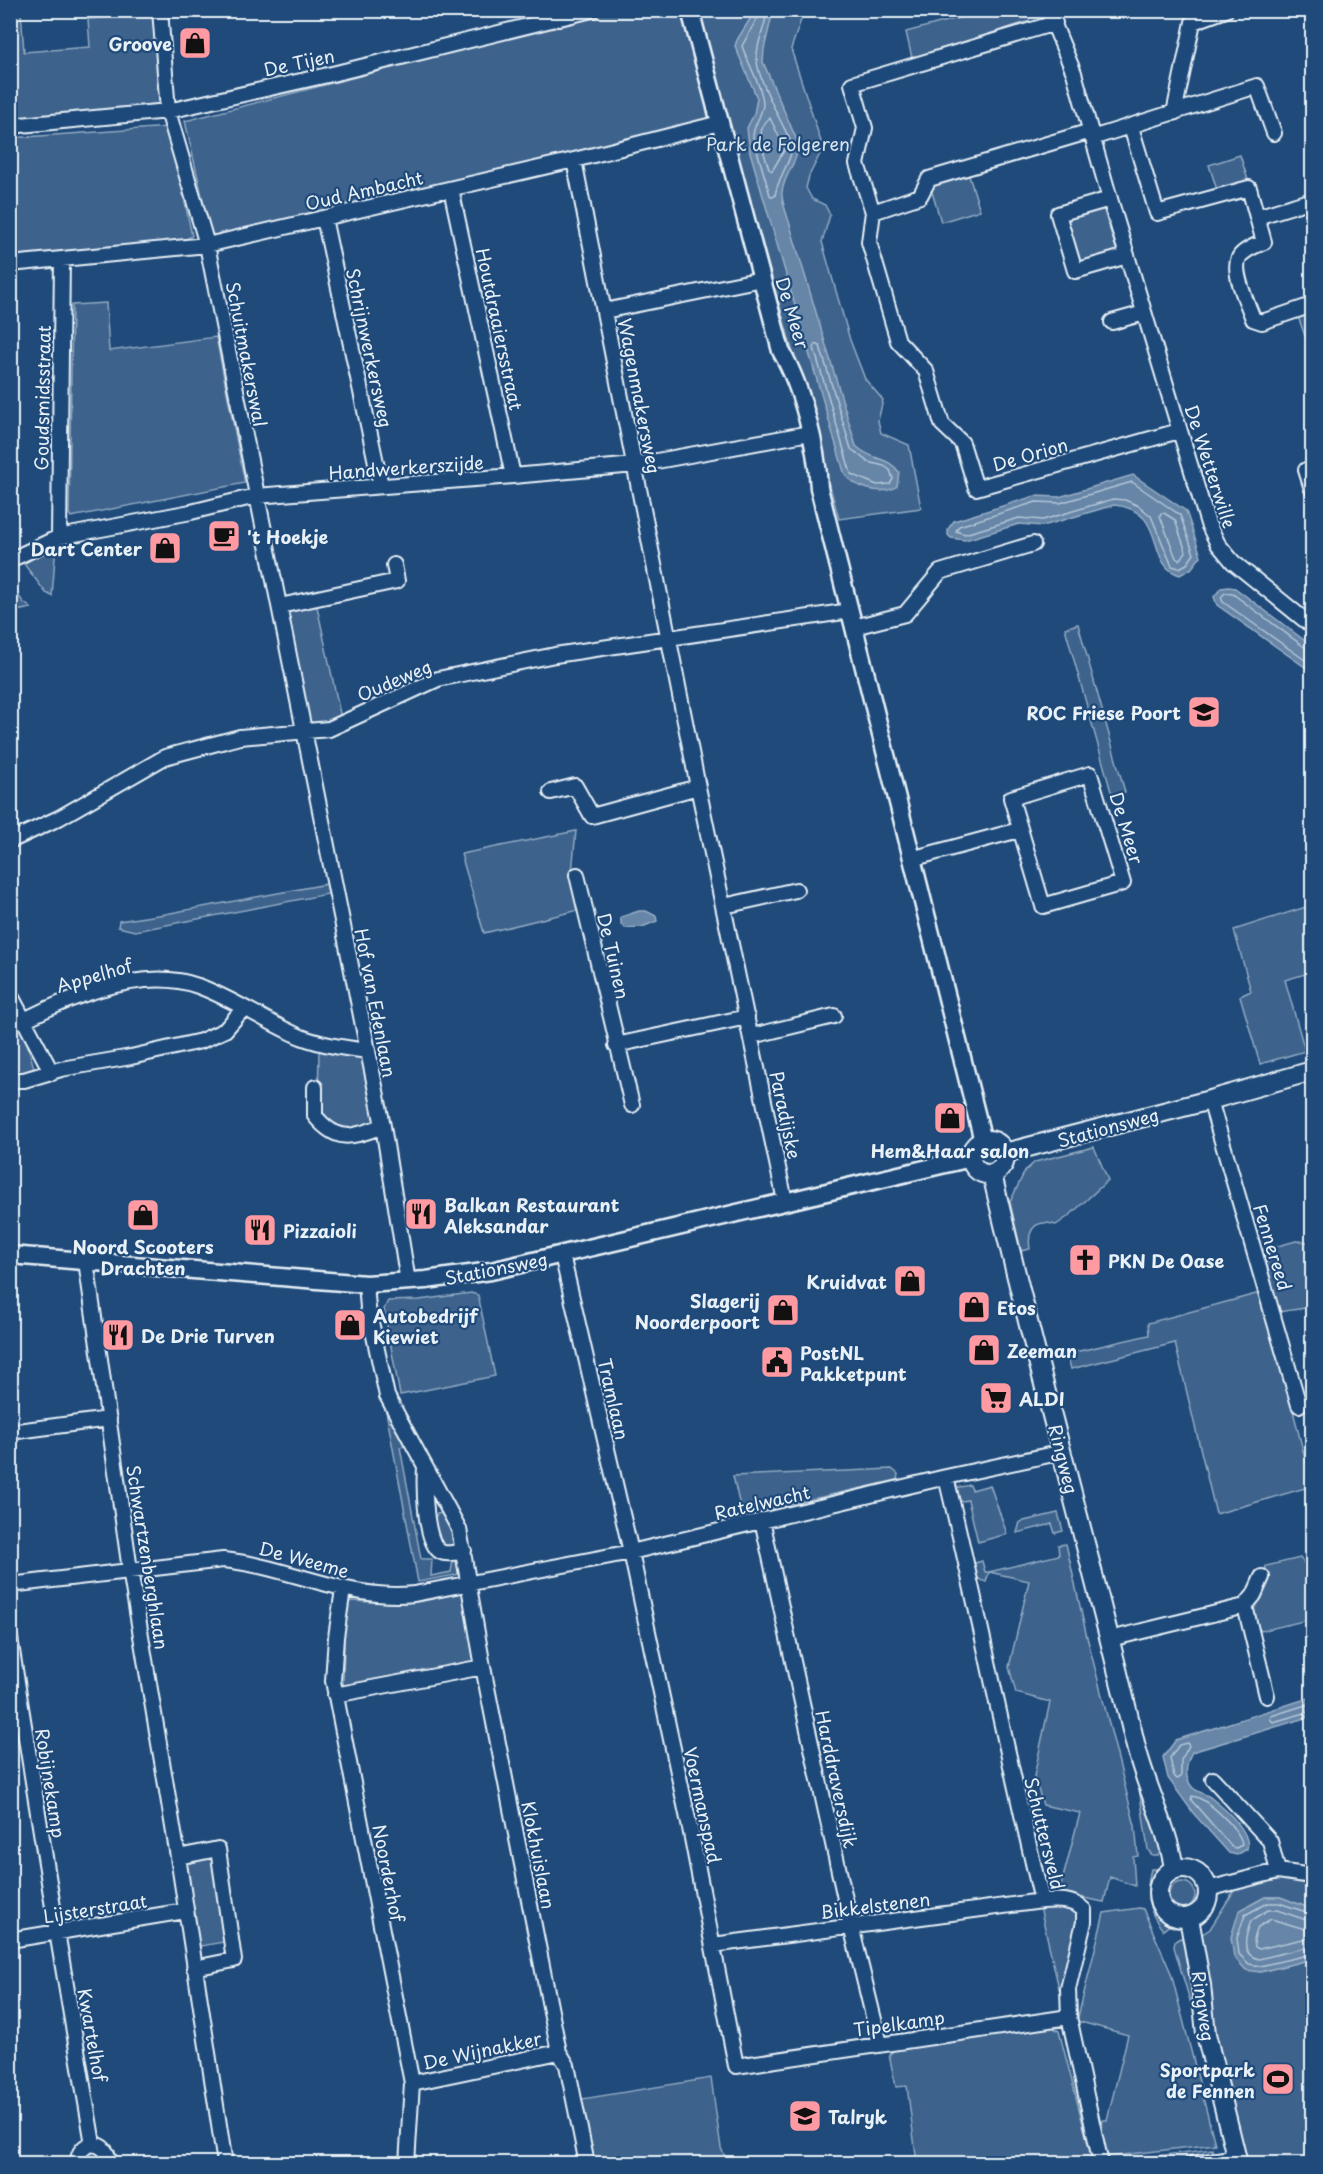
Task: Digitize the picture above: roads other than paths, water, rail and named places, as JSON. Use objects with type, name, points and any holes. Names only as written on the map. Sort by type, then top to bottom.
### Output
[{"type":"main road","name":"Stationsweg","points":[[1005,1153],[1312,1071]]},
{"type":"main road","points":[[983,1141],[992,1141],[1000,1145],[1005,1153],[1005,1162],[1000,1170],[992,1174],[978,1171],[971,1158],[974,1147],[983,1141]]},
{"type":"main road","name":"Ringweg","points":[[992,1174],[1137,1754],[1145,1781],[1166,1832],[1174,1869]]},
{"type":"main road","points":[[1174,1869],[1192,1869],[1200,1874],[1209,1889],[1206,1905],[1190,1918],[1179,1919],[1169,1914],[1159,1902],[1160,1883],[1174,1869]]},
{"type":"main road","name":"Ringweg","points":[[1190,1918],[1206,2034],[1238,2160]]},
{"type":"street","name":"Schuitmakerswal","points":[[160,10],[168,111],[207,246],[304,732]]},
{"type":"street","name":"De Tijen","points":[[10,126],[168,111],[563,14],[592,10]]},
{"type":"street","name":"De Meer","points":[[690,10],[781,351],[794,374],[810,433],[818,468],[819,488],[983,1141]]},
{"type":"street","points":[[1174,113],[1192,22],[1226,10]]},
{"type":"street","points":[[1310,10],[1312,16]]},
{"type":"street","name":"De Wetterwille","points":[[904,69],[1052,17],[1074,73],[1208,524],[1218,544],[1233,562],[1312,626]]},
{"type":"street","name":"De Orion","points":[[904,69],[852,84],[865,128],[857,164],[873,212],[869,242],[898,341],[926,371],[942,424],[962,443],[976,488],[1179,431]]},
{"type":"street","points":[[873,212],[920,196],[929,179],[1091,134],[1131,127],[1257,86],[1274,133]]},
{"type":"street","name":"Oud Ambacht","points":[[10,264],[207,246],[574,160],[720,123]]},
{"type":"street","points":[[1131,127],[1157,213],[1249,188],[1264,242],[1242,253],[1236,261],[1236,271],[1253,319],[1262,322],[1312,305]]},
{"type":"street","name":"Wagenmakersweg","points":[[574,160],[670,638]]},
{"type":"street","name":"Houtdraaiersstraat","points":[[452,189],[513,476]]},
{"type":"street","points":[[1110,199],[1058,214],[1075,271],[1127,256]]},
{"type":"street","points":[[1257,217],[1312,200]]},
{"type":"street","name":"Schrijnwerkersweg","points":[[324,218],[381,486]]},
{"type":"street","name":"Goudsmidsstraat","points":[[59,537],[62,260]]},
{"type":"street","points":[[604,311],[762,279]]},
{"type":"street","points":[[1112,322],[1144,313]]},
{"type":"street","name":"Handwerkerszijde","points":[[10,560],[59,537],[191,512],[256,496],[635,465],[810,433]]},
{"type":"street","points":[[1312,468],[1306,470],[1312,489]]},
{"type":"street","points":[[852,619],[905,614],[940,572],[1033,544]]},
{"type":"street","points":[[280,606],[397,581],[394,565]]},
{"type":"street","name":"Oudeweg","points":[[10,841],[59,818],[165,757],[240,737],[329,729],[438,679],[555,655],[670,638],[852,619]]},
{"type":"street","name":"Paradijske","points":[[670,638],[698,787],[786,1201]]},
{"type":"street","name":"Hof van Edenlaan","points":[[304,732],[368,1051],[408,1282]]},
{"type":"street","name":"De Meer","points":[[1090,774],[1123,884],[1043,906],[1019,830],[1011,798],[1090,774]]},
{"type":"street","points":[[551,792],[575,786],[592,816],[698,787]]},
{"type":"street","points":[[912,859],[1019,830]]},
{"type":"street","name":"De Tuinen","points":[[577,875],[632,1105]]},
{"type":"street","points":[[724,906],[796,890]]},
{"type":"street","name":"Appelhof","points":[[24,1020],[55,1004],[108,986],[149,979],[174,980],[197,985],[302,1037],[332,1046],[368,1051]]},
{"type":"street","points":[[10,994],[52,1073]]},
{"type":"street","points":[[10,1080],[24,1080],[61,1069],[131,1058],[201,1041],[225,1030],[244,1008]]},
{"type":"street","points":[[752,1036],[834,1016]]},
{"type":"street","points":[[616,1045],[747,1017]]},
{"type":"street","points":[[315,1087],[315,1116],[331,1132],[346,1137],[382,1126]]},
{"type":"street","name":"Fennereed","points":[[1210,1100],[1299,1405]]},
{"type":"street","name":"Stationsweg","points":[[10,1255],[366,1284],[408,1282],[478,1274],[971,1158]]},
{"type":"street","name":"Tramlaan","points":[[562,1255],[631,1552]]},
{"type":"street","name":"Schwartzenberghlaan","points":[[86,1261],[130,1570],[178,1857],[225,2163]]},
{"type":"street","name":"Klokhuislaan","points":[[366,1284],[368,1308],[383,1385],[399,1421],[455,1521],[464,1551],[483,1667],[559,2052],[567,2065],[586,2163]]},
{"type":"street","points":[[10,1432],[109,1419]]},
{"type":"street","name":"Ratelwacht","points":[[468,1582],[631,1552],[946,1477],[1063,1452]]},
{"type":"street","points":[[425,1465],[425,1507],[434,1544],[437,1550],[444,1554],[464,1551]]},
{"type":"street","name":"Schuttersveld","points":[[946,1477],[968,1566],[1013,1780],[1042,1901],[1071,1902],[1083,1910],[1084,1922],[1068,1989],[1069,2017],[1101,2163]]},
{"type":"street","name":"Harddraversdijk","points":[[762,1520],[851,1926],[880,2044]]},
{"type":"street","name":"Voermanspad","points":[[631,1552],[736,2066]]},
{"type":"street","name":"De Weeme","points":[[10,1585],[213,1561],[241,1562],[283,1571],[342,1589],[399,1596],[468,1582]]},
{"type":"street","points":[[1110,1639],[1245,1606],[1254,1595],[1262,1577]]},
{"type":"street","name":"Noorderhof","points":[[342,1589],[334,1658],[335,1695],[412,2083],[407,2163]]},
{"type":"street","points":[[1245,1606],[1267,1696]]},
{"type":"street","name":"Robijnekamp","points":[[10,1638],[57,1932]]},
{"type":"street","points":[[335,1695],[483,1667]]},
{"type":"street","points":[[1213,1779],[1270,1841],[1278,1871]]},
{"type":"street","points":[[178,1857],[218,1849],[234,1960],[194,1968]]},
{"type":"street","points":[[1209,1889],[1278,1871],[1312,1876]]},
{"type":"street","name":"Bikkelstenen","points":[[713,1945],[1042,1901]]},
{"type":"street","name":"Lijsterstraat","points":[[10,1940],[185,1911]]},
{"type":"street","name":"Kwartelhof","points":[[57,1932],[93,2144]]},
{"type":"street","name":"Tipelkamp","points":[[736,2066],[1069,2017]]},
{"type":"street","name":"De Wijnakker","points":[[412,2083],[559,2052]]},
{"type":"street","points":[[78,2163],[80,2152],[93,2144],[105,2148],[109,2155],[109,2163]]},
{"type":"street","points":[[1191,2163],[1238,2160]]},
{"type":"water","points":[[755,11],[773,11],[763,62],[798,143],[796,156],[783,185],[784,205],[856,446],[890,463],[899,472],[897,486],[884,491],[860,486],[844,472],[750,152],[747,128],[754,114],[757,98],[735,46]]},
{"type":"water","points":[[1133,475],[1186,511],[1201,556],[1191,569],[1180,575],[1169,569],[1162,561],[1150,527],[1142,517],[1131,509],[1114,505],[1043,526],[1019,524],[965,540],[951,538],[948,535],[948,529],[954,521],[1035,496],[1059,497]]},
{"type":"water","points":[[1221,588],[1235,588],[1312,646],[1312,672],[1217,605],[1214,597]]},
{"type":"water","points":[[646,911],[656,916],[657,921],[642,927],[625,928],[621,924],[621,917]]},
{"type":"water","points":[[1312,1697],[1312,1716],[1192,1752],[1186,1770],[1190,1784],[1222,1807],[1236,1820],[1245,1835],[1247,1849],[1237,1855],[1229,1853],[1194,1814],[1168,1778],[1163,1757],[1176,1740]]},
{"type":"water","points":[[1265,1897],[1280,1897],[1312,1909],[1312,1959],[1260,1972],[1246,1970],[1234,1957],[1231,1937],[1239,1911]]},
{"type":"place","name":"Groove","points":[[195,43]]},
{"type":"place","name":"'t Hoekje","points":[[224,536]]},
{"type":"place","name":"Dart Center","points":[[165,548]]},
{"type":"place","name":"ROC Friese Poort","points":[[1204,712]]},
{"type":"place","name":"Hem&Haar salon","points":[[950,1118]]},
{"type":"place","name":"Balkan Restaurant Aleksandar","points":[[421,1214]]},
{"type":"place","name":"Noord Scooters Drachten","points":[[143,1215]]},
{"type":"place","name":"Pizzaioli","points":[[260,1230]]},
{"type":"place","name":"PKN De Oase","points":[[1085,1260]]},
{"type":"place","name":"Kruidvat","points":[[910,1281]]},
{"type":"place","name":"Etos","points":[[974,1307]]},
{"type":"place","name":"Slagerij Noorderpoort","points":[[783,1310]]},
{"type":"place","name":"Autobedrijf Kiewiet","points":[[350,1325]]},
{"type":"place","name":"De Drie Turven","points":[[118,1335]]},
{"type":"place","name":"Zeeman","points":[[984,1350]]},
{"type":"place","name":"PostNL Pakketpunt","points":[[777,1362]]},
{"type":"place","name":"ALDI","points":[[996,1398]]},
{"type":"place","name":"Sportpark de Fennen","points":[[1278,2079]]},
{"type":"place","name":"Talryk","points":[[805,2116]]},
{"type":"park label","name":"Park de Folgeren","points":[[778,143]]}]
